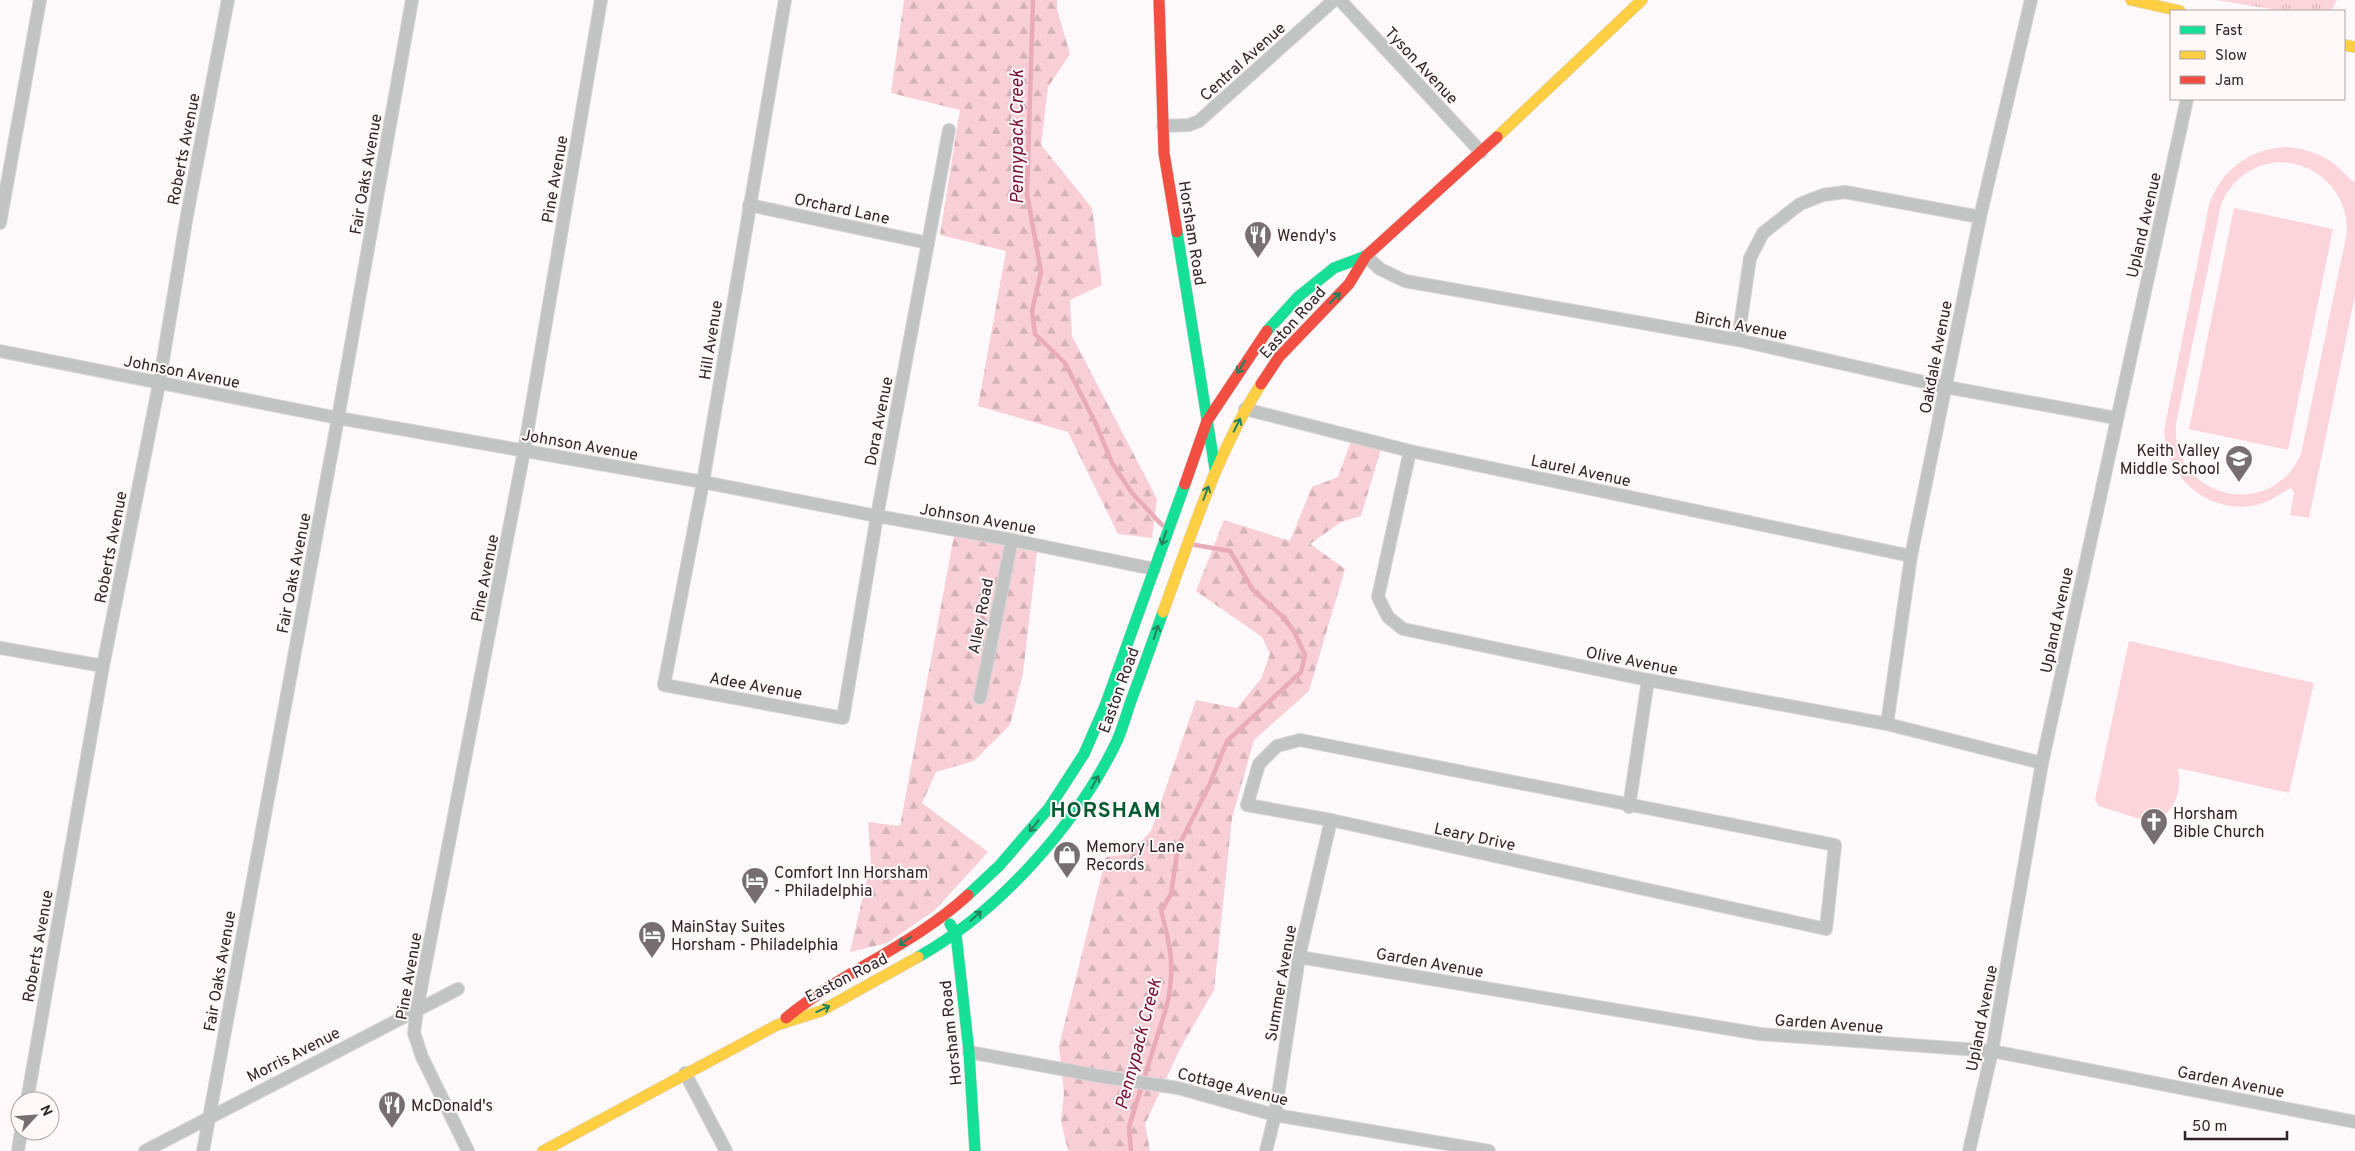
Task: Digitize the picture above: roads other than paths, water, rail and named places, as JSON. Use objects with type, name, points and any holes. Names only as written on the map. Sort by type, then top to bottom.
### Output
[{"type":"main road","name":"Horsham Road","points":[[1159,0],[1164,153],[1215,469]]},
{"type":"main road","name":"Easton Road","points":[[542,1151],[685,1072],[777,1025],[821,1011],[868,986],[956,934],[1012,884],[1043,852],[1088,794],[1117,740],[1128,715],[1196,518],[1215,469],[1245,409],[1279,357],[1349,284],[1366,256],[1481,152],[1642,0]]},
{"type":"main road","points":[[2131,0],[2176,10]]},
{"type":"main road","name":"Easton Road","points":[[777,1025],[813,996],[902,944],[946,915],[999,866],[1043,815],[1068,781],[1084,754],[1105,706],[1154,570],[1174,507],[1207,421],[1257,344],[1298,297],[1334,268],[1366,256]]},
{"type":"main road","name":"Horsham Road","points":[[946,915],[956,934],[969,1052],[975,1151]]},
{"type":"street","points":[[0,223],[40,0]]},
{"type":"street","name":"Roberts Avenue","points":[[29,1091],[103,666],[159,384],[187,215],[228,0]]},
{"type":"street","name":"Fair Oaks Avenue","points":[[203,1151],[338,418],[412,0]]},
{"type":"street","name":"Pine Avenue","points":[[468,1151],[422,1056],[414,1033],[417,1009],[524,451],[601,0]]},
{"type":"street","name":"Hill Avenue","points":[[664,685],[703,482],[785,0]]},
{"type":"street","name":"Central Avenue","points":[[1163,126],[1189,125],[1199,121],[1334,0]]},
{"type":"street","name":"Tyson Avenue","points":[[1340,0],[1481,152]]},
{"type":"street","name":"Oakdale Avenue","points":[[1887,724],[1911,556],[1980,217],[2031,0]]},
{"type":"street","name":"Upland Avenue","points":[[1969,1151],[1992,1052],[2042,763],[2187,100]]},
{"type":"street","name":"Dora Avenue","points":[[843,718],[877,516],[949,130]]},
{"type":"street","points":[[1738,340],[1750,258],[1763,233],[1800,204],[1823,195],[1846,192],[1980,217]]},
{"type":"street","name":"Orchard Lane","points":[[749,205],[928,243]]},
{"type":"street","name":"Birch Avenue","points":[[1366,256],[1380,269],[1405,281],[1738,340],[1946,387],[2116,418]]},
{"type":"street","name":"Johnson Avenue","points":[[0,351],[338,418],[703,482],[1012,540],[1154,570]]},
{"type":"street","name":"Laurel Avenue","points":[[1245,409],[1410,451],[1911,556]]},
{"type":"street","name":"Olive Avenue","points":[[1410,451],[1378,597],[1388,617],[1403,629],[1648,680],[1887,724],[2042,763]]},
{"type":"street","name":"Alley Road","points":[[980,698],[1012,540]]},
{"type":"street","points":[[0,648],[103,666]]},
{"type":"street","points":[[1629,807],[1648,680]]},
{"type":"street","name":"Adee Avenue","points":[[664,685],[843,718]]},
{"type":"street","name":"Leary Drive","points":[[1300,740],[1629,807],[1835,845],[1826,929],[1331,820],[1247,805],[1259,764],[1277,746],[1300,740]]},
{"type":"street","name":"Summer Avenue","points":[[1266,1151],[1275,1115],[1299,957],[1331,820]]},
{"type":"street","name":"Garden Avenue","points":[[1299,957],[1760,1034],[1992,1052],[2355,1122]]},
{"type":"street","name":"Morris Avenue","points":[[145,1151],[209,1116],[458,989]]},
{"type":"street","name":"Cottage Avenue","points":[[969,1052],[1099,1076],[1178,1088],[1275,1115],[1489,1151]]},
{"type":"street","points":[[685,1072],[726,1151]]},
{"type":"waterway","name":"Pennypack Creek","points":[[1033,0],[1027,194],[1041,272],[1032,311],[1035,334],[1065,363],[1096,424],[1112,463],[1132,493],[1162,525]]},
{"type":"waterway","name":"Pennypack Creek","points":[[1131,1151],[1129,1127],[1167,1005],[1171,980],[1171,958],[1161,911],[1171,894],[1178,847],[1209,786],[1227,741],[1301,672],[1305,655],[1294,631],[1281,615],[1253,590],[1230,551],[1195,545]]},
{"type":"place","name":"Wendy's","points":[[1258,259]]},
{"type":"place","name":"Keith Valley Middle School","points":[[2239,483]]},
{"type":"place","name":"Horsham Bible Church","points":[[2154,846]]},
{"type":"place","name":"Memory Lane Records","points":[[1067,879]]},
{"type":"place","name":"Comfort Inn Horsham - Philadelphia","points":[[755,905]]},
{"type":"place","name":"MainStay Suites Horsham - Philadelphia","points":[[652,959]]},
{"type":"place","name":"McDonald's","points":[[392,1129]]},
{"type":"district","name":"HORSHAM","points":[[1106,810]]}]
